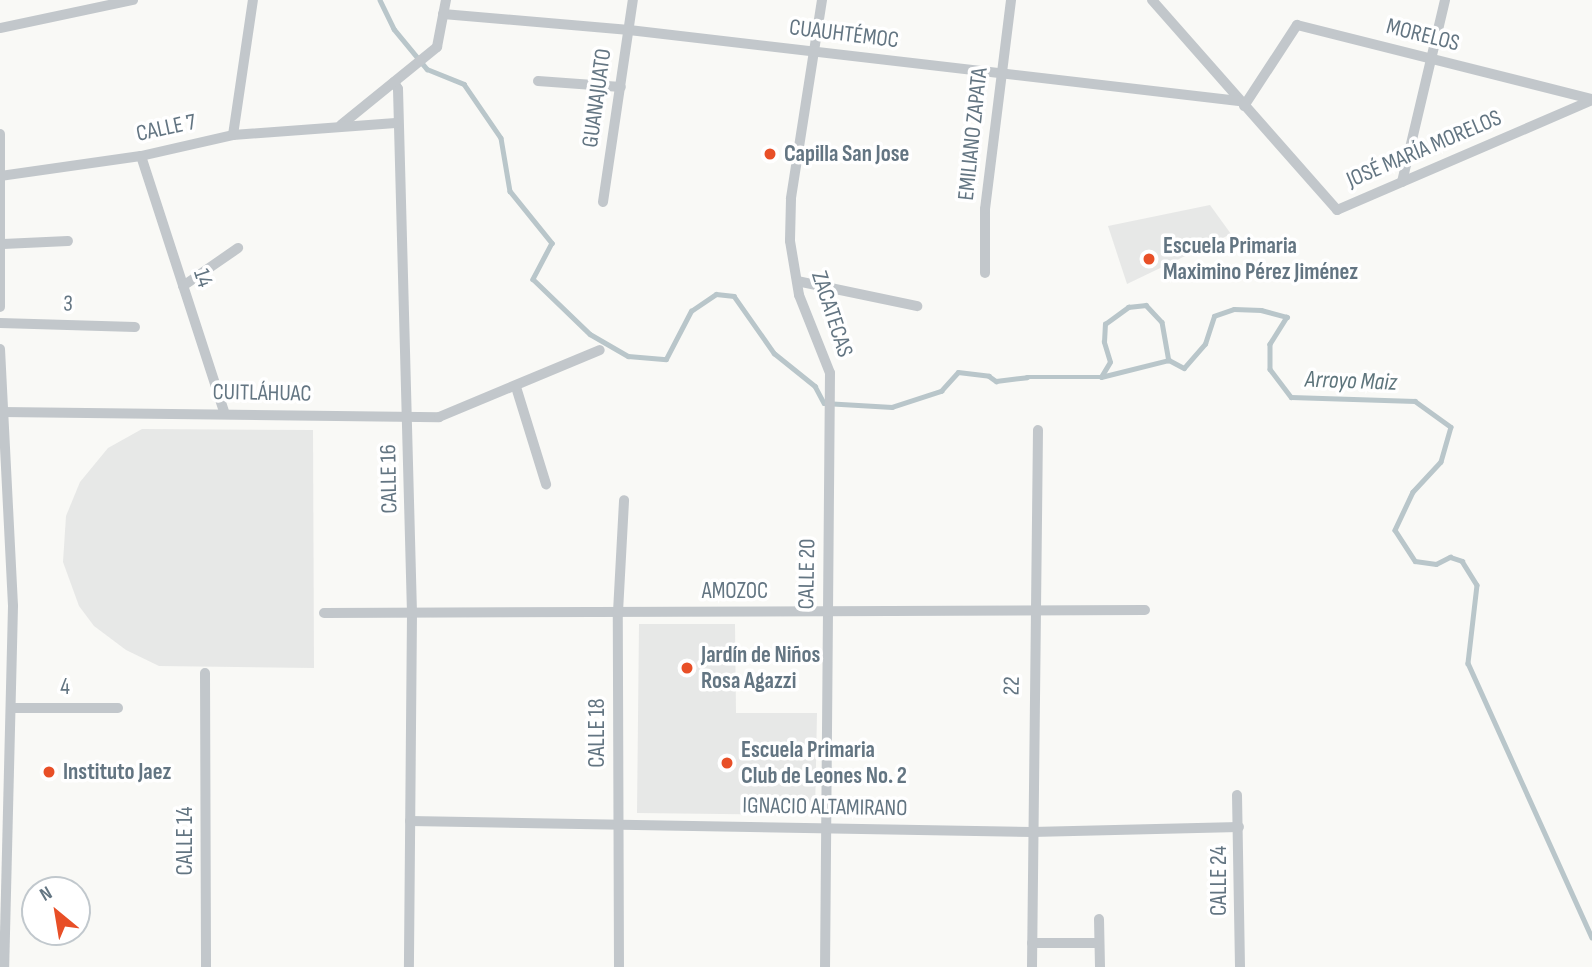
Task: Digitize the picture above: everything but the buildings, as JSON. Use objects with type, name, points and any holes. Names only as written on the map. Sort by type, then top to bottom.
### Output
[{"type":"street","points":[[0,28],[132,0]]},
{"type":"street","points":[[233,135],[253,0]]},
{"type":"street","points":[[341,125],[440,42],[446,0]]},
{"type":"street","name":"GUANAJUATO","points":[[603,202],[633,0]]},
{"type":"street","name":"ZACATECAS","points":[[822,0],[791,199],[790,241],[797,281],[830,373],[831,433]]},
{"type":"street","name":"EMILIANO ZAPATA","points":[[985,273],[985,209],[1011,0]]},
{"type":"street","name":"JOSÉ MARÍA MORELOS","points":[[1152,0],[1337,210],[1592,99]]},
{"type":"street","points":[[1402,182],[1445,0]]},
{"type":"street","name":"CUAUHTÉMOC","points":[[443,13],[629,30],[1242,104]]},
{"type":"street","name":"MORELOS","points":[[1242,104],[1297,26],[1592,99]]},
{"type":"street","name":"CALLE 16","points":[[396,81],[409,417],[412,613],[409,967]]},
{"type":"street","points":[[538,81],[621,87]]},
{"type":"street","name":"CALLE 7","points":[[1,176],[141,156],[233,135],[396,122]]},
{"type":"street","points":[[0,134],[0,307]]},
{"type":"street","name":"14","points":[[141,156],[224,412]]},
{"type":"street","points":[[2,244],[68,241]]},
{"type":"street","points":[[183,286],[238,248]]},
{"type":"street","points":[[797,281],[917,306]]},
{"type":"street","name":"3","points":[[0,323],[135,327]]},
{"type":"street","points":[[0,349],[13,607],[13,708],[4,967]]},
{"type":"street","name":"CUITLÁHUAC","points":[[2,412],[224,412],[439,417],[600,350]]},
{"type":"street","points":[[516,387],[547,484]]},
{"type":"street","name":"22","points":[[1032,967],[1038,430]]},
{"type":"street","name":"CALLE 20","points":[[825,967],[831,433]]},
{"type":"street","name":"CALLE 18","points":[[619,967],[618,612],[624,500]]},
{"type":"street","points":[[0,606],[13,607]]},
{"type":"street","name":"AMOZOC","points":[[324,613],[1145,610]]},
{"type":"street","name":"CALLE 14","points":[[205,673],[206,967]]},
{"type":"street","name":"4","points":[[13,708],[118,708]]},
{"type":"street","name":"CALLE 24","points":[[1237,794],[1240,967]]},
{"type":"street","name":"IGNACIO ALTAMIRANO","points":[[410,821],[1032,832],[1239,827]]},
{"type":"street","points":[[1099,919],[1100,967]]},
{"type":"street","points":[[1032,943],[1098,943]]},
{"type":"shaded area","name":"Escuela Primaria Maximino Pérez Jiménez","points":[[1210,205],[1231,234],[1127,284],[1108,226]]},
{"type":"shaded area","points":[[142,429],[313,430],[314,668],[159,666],[126,650],[94,626],[79,606],[63,562],[66,516],[80,482],[108,448]]},
{"type":"shaded area","name":"Escuela Primaria Club de Leones No. 2","points":[[639,624],[735,624],[736,713],[817,713],[815,815],[637,813]]},
{"type":"waterway","name":"Arroyo Maiz","points":[[380,0],[394,29],[427,69],[464,84],[501,138],[510,191],[552,243],[533,279],[590,334],[628,356],[666,359],[691,311],[716,294],[734,296],[774,353],[815,386],[824,403],[892,407],[941,391],[958,372],[989,376],[996,381],[1027,377],[1101,377],[1169,360],[1184,368],[1205,344],[1214,316],[1234,309],[1261,310],[1287,317],[1270,344],[1270,369],[1291,397],[1415,401],[1451,427],[1441,462],[1413,492],[1395,530],[1415,561],[1436,564],[1450,557],[1462,561],[1477,585],[1468,663],[1592,937]]},
{"type":"waterway","name":"Arroyo Maiz","points":[[1101,377],[1110,362],[1104,342],[1105,324],[1128,307],[1146,305],[1162,322],[1169,360]]},
{"type":"place","name":"Capilla San Jose","points":[[770,154]]},
{"type":"place","name":"Escuela Primaria Maximino Pérez Jiménez","points":[[1149,259]]},
{"type":"place","name":"Jardín de Niños Rosa Agazzi","points":[[687,668]]},
{"type":"place","name":"Escuela Primaria Club de Leones No. 2","points":[[727,763]]},
{"type":"place","name":"Instituto Jaez","points":[[49,772]]}]
